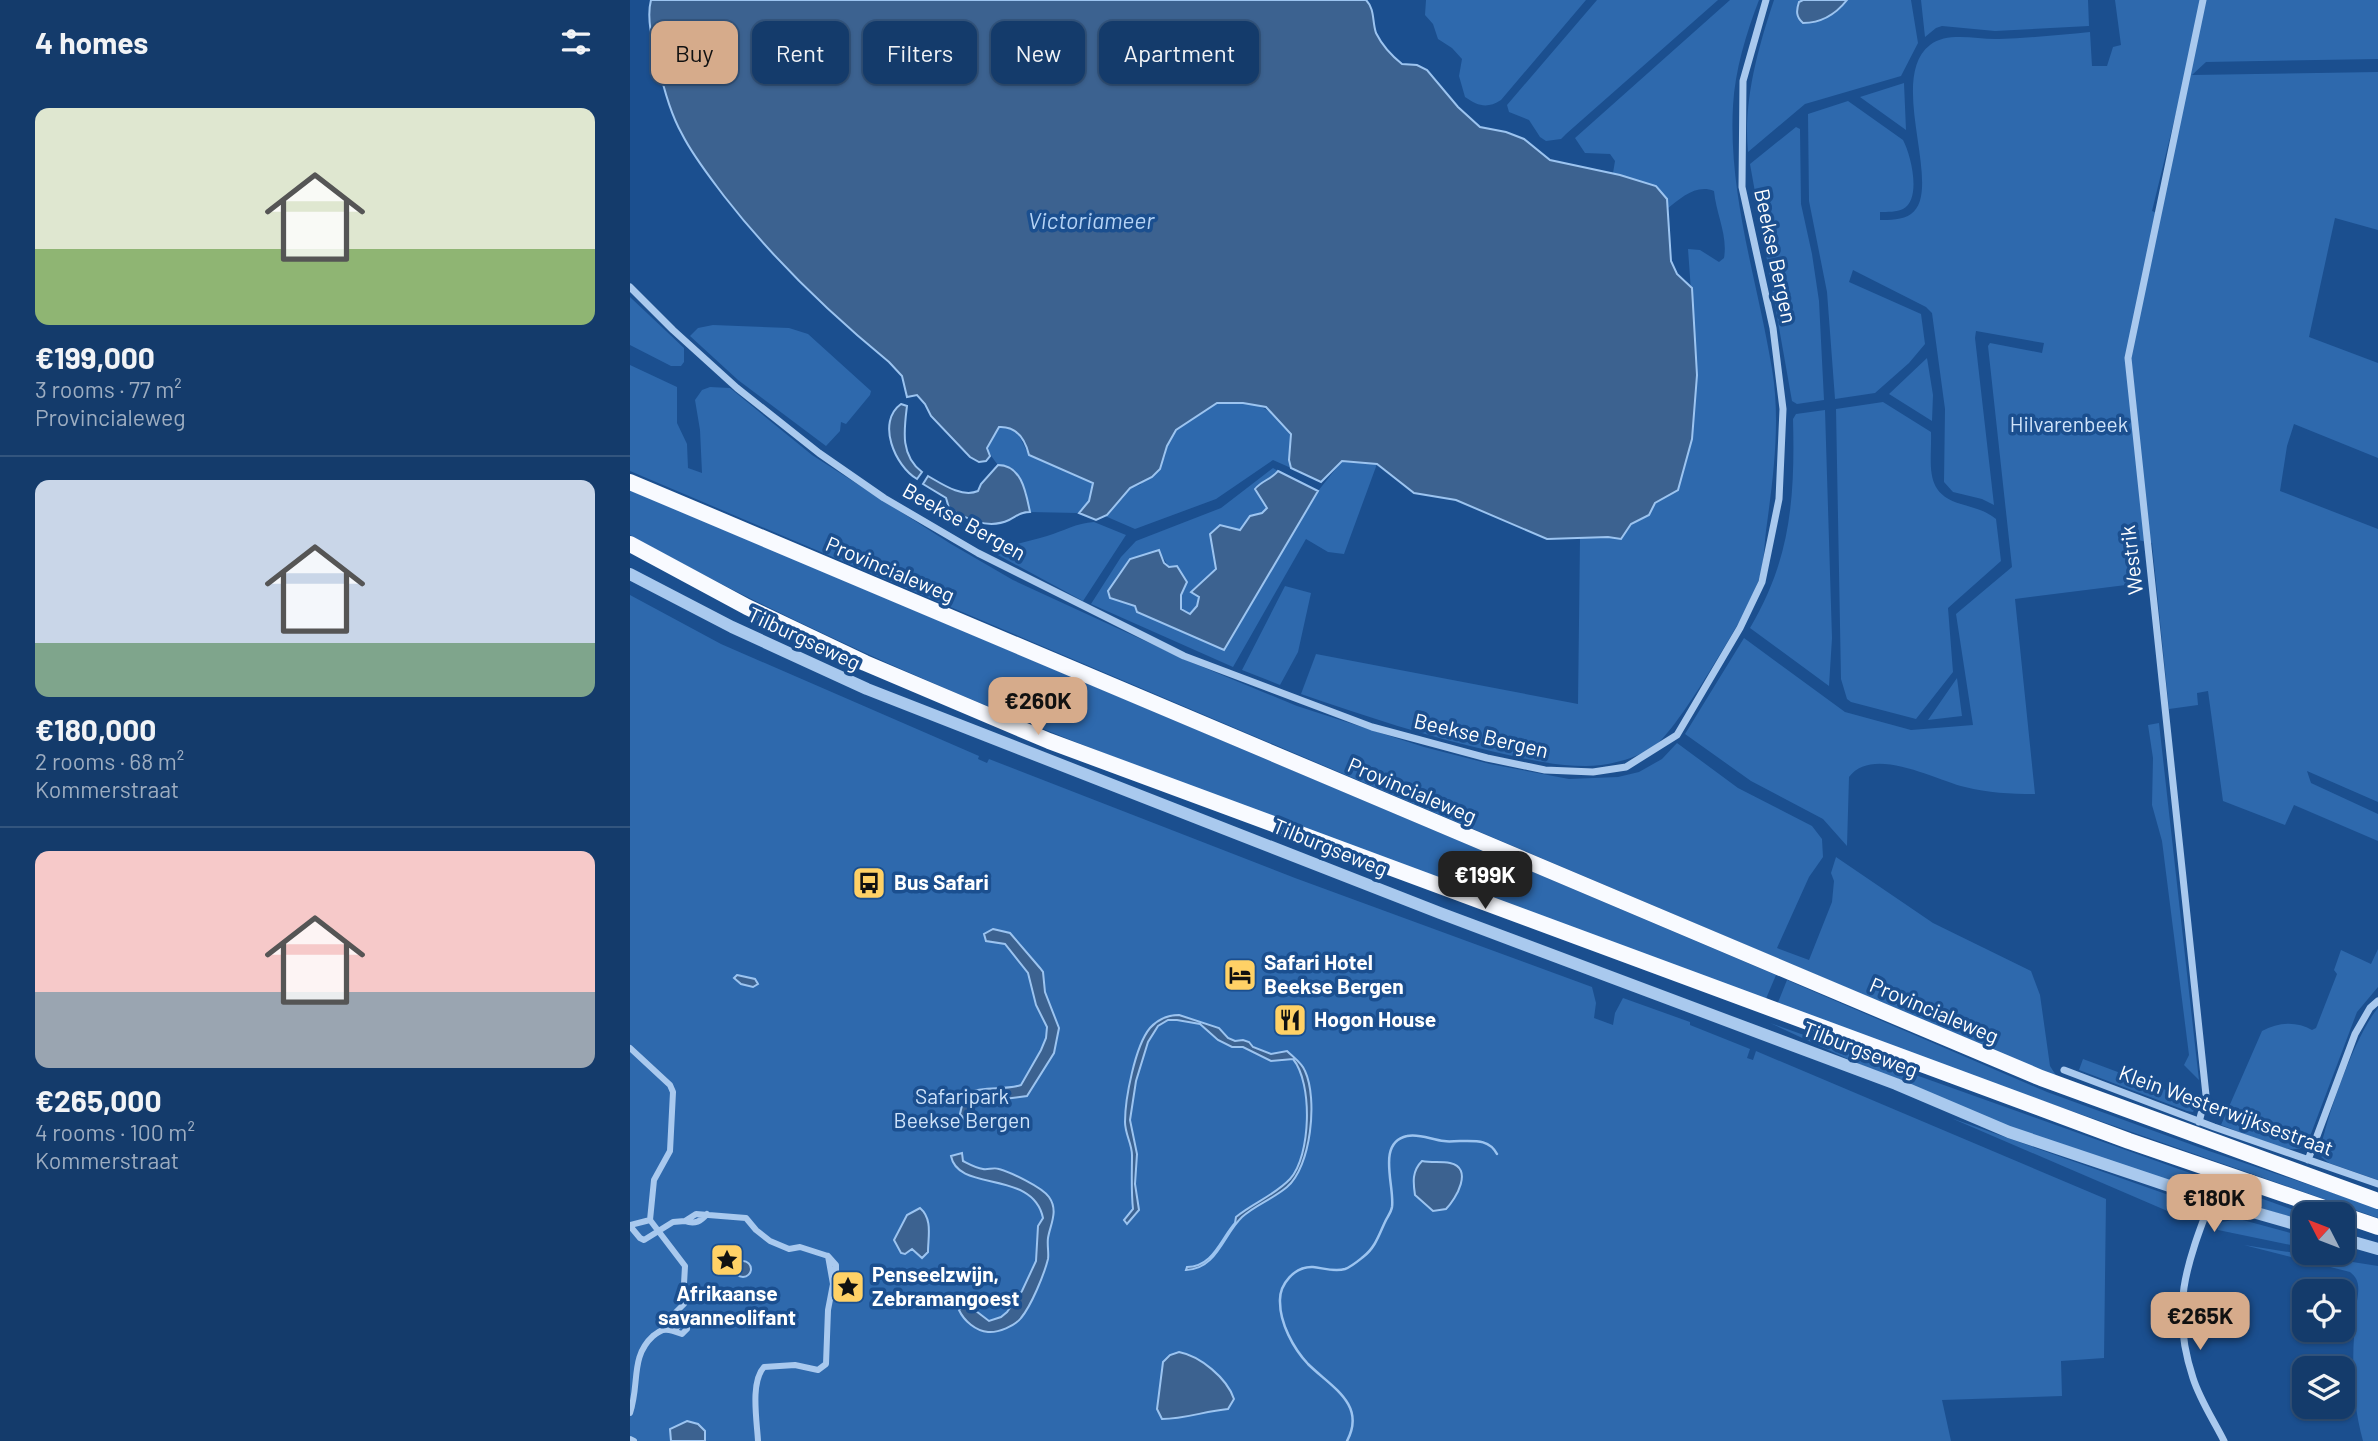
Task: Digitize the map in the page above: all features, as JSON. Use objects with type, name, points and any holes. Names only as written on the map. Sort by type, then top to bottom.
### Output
[{"type":"highway","name":"Provincialeweg","points":[[630,482],[2041,1078],[2378,1201]]},
{"type":"highway","points":[[630,544],[747,607],[865,663],[1049,741],[2103,1132],[2305,1202]]},
{"type":"highway","points":[[2356,1219],[2378,1227]]},
{"type":"street","name":"Beekse Bergen","points":[[630,287],[737,388],[819,453],[884,498],[978,553],[1184,656],[1372,727],[1487,758],[1545,770],[1593,772],[1626,767],[1677,735],[1740,628],[1762,582],[1779,499],[1783,435],[1780,370],[1742,187],[1741,166],[1743,81],[1766,0]]},
{"type":"street","name":"Westrik","points":[[2199,1122],[2206,1095],[2128,358],[2203,0]]},
{"type":"street","name":"Tilburgseweg","points":[[630,574],[867,689],[1440,913],[1896,1084],[2009,1132],[2211,1200],[2292,1223]]},
{"type":"street","points":[[2308,1160],[2355,1034],[2370,1008],[2378,1001]]},
{"type":"street","points":[[630,1048],[672,1089],[673,1119],[668,1156],[653,1188],[650,1220],[685,1266],[684,1284]]},
{"type":"street","name":"Klein Westerwijksestraat","points":[[2064,1069],[2199,1122],[2378,1184]]},
{"type":"street","points":[[2211,1200],[2182,1290],[2181,1326],[2194,1380],[2224,1441]]},
{"type":"street","points":[[650,1220],[630,1226],[639,1238],[644,1240],[673,1222],[685,1221],[696,1214],[707,1214],[746,1218],[765,1238],[783,1247],[800,1247],[828,1256],[833,1287],[827,1360],[818,1370],[795,1365],[764,1367],[759,1373],[756,1423],[758,1441]]},
{"type":"street","points":[[2356,1243],[2378,1249]]},
{"type":"street","points":[[630,1413],[636,1386],[635,1362],[638,1353],[644,1343],[663,1329],[673,1331],[678,1328],[676,1312],[684,1304]]},
{"type":"green space","points":[[1426,0],[1586,0],[1501,100],[1487,105],[1478,104],[1465,97],[1459,76],[1462,59],[1438,39],[1433,24],[1425,15]]},
{"type":"green space","points":[[1597,0],[1718,0],[1561,139],[1546,141],[1540,137],[1529,120],[1509,112],[1507,105]]},
{"type":"green space","points":[[1730,0],[1759,0],[1736,79],[1733,139],[1739,206],[1775,389],[1776,430],[1760,576],[1742,616],[1706,677],[1675,723],[1652,748],[1629,759],[1594,766],[1551,763],[1470,746],[1397,726],[1301,694],[1316,654],[1578,704],[1580,538],[1621,539],[1631,524],[1649,515],[1655,503],[1678,490],[1692,439],[1697,375],[1688,249],[1700,250],[1719,262],[1724,258],[1725,249],[1714,191],[1695,191],[1667,209],[1667,199],[1613,173],[1615,161],[1610,154],[1585,153],[1575,138]]},
{"type":"green space","points":[[1774,0],[1803,0],[1799,2],[1811,23],[1834,14],[1847,0],[1911,0],[1918,43],[1901,76],[1805,104],[1748,152],[1750,94],[1757,56]]},
{"type":"green space","points":[[1921,0],[2088,0],[2089,26],[1995,31],[1942,26],[1925,37]]},
{"type":"green space","name":"Hilvarenbeek","points":[[2115,0],[2378,0],[2378,59],[2206,62],[2192,75],[2378,72],[2378,230],[2335,218],[2309,337],[2378,363],[2378,458],[2294,424],[2287,446],[2280,491],[2378,529],[2378,802],[2307,771],[2311,783],[2378,814],[2378,841],[2294,805],[2285,825],[2223,801],[2208,691],[2197,693],[2198,705],[2169,709],[2152,543],[2138,540],[2142,583],[2015,599],[2035,794],[1982,791],[1905,767],[1873,764],[1860,768],[1849,777],[1847,846],[1823,819],[1751,781],[1685,734],[1744,638],[1845,712],[1911,730],[1973,725],[1956,614],[2012,567],[1988,346],[1990,343],[2042,353],[2044,343],[1976,331],[1994,505],[1953,492],[1944,482],[1945,409],[1932,313],[1926,307],[1853,270],[1849,282],[1921,314],[1925,344],[1909,363],[1875,393],[1835,399],[1827,292],[1809,201],[1808,114],[1848,101],[1903,140],[1912,166],[1912,196],[1903,209],[1880,212],[1880,220],[1900,219],[1911,214],[1920,201],[1922,182],[1913,82],[1918,61],[1930,45],[1954,37],[1999,39],[2090,32],[2092,66],[2107,66],[2113,47],[2121,45]],"holes":[[[2183,84],[2160,214],[2152,211]]]},
{"type":"green space","points":[[1904,83],[1906,130],[1860,97]]},
{"type":"green space","points":[[1796,127],[1800,129],[1801,204],[1819,301],[1824,400],[1797,404],[1792,401],[1750,164]]},
{"type":"green space","points":[[630,297],[684,348],[684,362],[681,366],[671,366],[630,345]]},
{"type":"green space","points":[[713,325],[789,328],[808,334],[871,391],[870,395],[846,424],[841,422],[840,431],[826,446],[738,380],[690,336],[698,328]]},
{"type":"green space","points":[[1927,358],[1933,395],[1932,421],[1889,394]]},
{"type":"green space","points":[[630,365],[677,387],[677,423],[687,444],[688,468],[702,473],[700,430],[695,400],[702,390],[710,387],[730,388],[812,455],[951,544],[1013,580],[1193,663],[1297,706],[1424,747],[1490,764],[1569,779],[1618,777],[1639,772],[1662,759],[1677,743],[1738,788],[1812,826],[1822,839],[1823,857],[1809,877],[1777,948],[1809,960],[1832,902],[1834,881],[1831,873],[1836,857],[1933,923],[2031,971],[2040,995],[2050,1066],[2057,1077],[630,471]]},
{"type":"green space","points":[[1883,402],[1931,432],[1932,476],[1940,493],[1961,504],[1984,511],[1996,519],[2001,561],[1948,608],[1953,672],[1916,719],[1851,702],[1847,699],[1841,679],[1836,409]]},
{"type":"green space","points":[[1217,403],[1251,404],[1275,416],[1291,434],[1291,468],[1273,460],[1216,499],[1135,529],[1105,516],[1130,488],[1140,485],[1165,457],[1167,446],[1176,430]]},
{"type":"green space","points":[[1825,410],[1832,638],[1829,686],[1750,628],[1774,577],[1788,527],[1793,475],[1793,419],[1796,414]]},
{"type":"green space","points":[[1010,426],[1016,430],[1029,455],[1093,483],[1089,501],[1078,513],[1030,512],[1026,491],[1005,465],[998,465],[988,446],[999,427]]},
{"type":"green space","points":[[1342,461],[1377,464],[1344,554],[1328,552],[1306,539],[1233,667],[1091,604],[1121,557],[1136,541],[1221,508],[1273,468],[1278,471],[1272,478],[1258,485],[1258,495],[1265,501],[1267,508],[1262,513],[1250,516],[1240,530],[1220,525],[1211,543],[1216,569],[1191,591],[1199,597],[1197,606],[1190,614],[1181,609],[1181,595],[1187,582],[1177,567],[1169,567],[1162,556],[1110,598],[1121,600],[1224,650],[1318,491]]},
{"type":"green space","points":[[630,490],[1776,975],[1765,1001],[1122,760],[872,656],[710,578],[630,535]]},
{"type":"green space","points":[[1094,522],[1126,535],[1083,601],[994,553],[1007,547]]},
{"type":"green space","points":[[1285,586],[1311,593],[1298,652],[1280,685],[1242,670]]},
{"type":"green space","name":"Safaripark Beekse Bergen","points":[[630,595],[721,644],[979,756],[978,759],[987,763],[989,759],[1295,878],[1592,987],[1596,1003],[1594,1018],[1613,1025],[1615,1013],[1623,998],[1690,1022],[1690,1025],[1750,1049],[1747,1058],[1753,1060],[1756,1051],[2106,1199],[2104,1358],[2061,1361],[2062,1396],[1942,1400],[1951,1441],[630,1441]]},
{"type":"green space","points":[[1957,678],[1962,716],[1928,720]]},
{"type":"green space","points":[[2159,723],[2199,1080],[2184,1065],[2189,1055],[2162,841],[2152,805],[2153,758],[2148,725]]},
{"type":"green space","points":[[2378,949],[2378,987],[2357,1012],[2304,1146],[2296,1149],[2281,1147],[2221,1125],[2262,1031],[2287,1024],[2312,1030],[2316,1028],[2337,974],[2334,970],[2341,950],[2371,964]]},
{"type":"green space","points":[[1787,980],[2047,1092],[2209,1151],[2378,1208],[2378,1218],[2356,1210],[2356,1202],[2332,1202],[1857,1036],[1777,1005]]},
{"type":"green space","points":[[2378,1008],[2378,1180],[2329,1163],[2321,1157],[2320,1152],[2343,1077],[2360,1036]]},
{"type":"green space","points":[[1770,1023],[2292,1209],[2292,1217],[2151,1176],[2037,1138],[1884,1075]]},
{"type":"green space","points":[[2083,1059],[2198,1102],[2193,1112],[2187,1111],[2079,1070]]},
{"type":"green space","points":[[1951,1118],[2180,1199],[2186,1208],[2186,1219]]},
{"type":"green space","points":[[2239,1219],[2292,1233],[2292,1245],[2218,1230],[2217,1226],[2222,1222]]},
{"type":"green space","points":[[2244,1245],[2292,1253],[2292,1257]]},
{"type":"green space","points":[[2356,1263],[2378,1266],[2378,1441],[2363,1441],[2356,1406],[2353,1354],[2358,1288],[2356,1278],[2350,1272],[2323,1265],[2356,1265]]},
{"type":"water","name":"Victoriameer","points":[[651,0],[1366,0],[1372,11],[1376,33],[1388,50],[1402,64],[1417,65],[1427,70],[1458,107],[1480,127],[1524,139],[1550,160],[1620,175],[1656,186],[1667,199],[1671,261],[1677,274],[1692,288],[1697,375],[1692,439],[1678,490],[1655,503],[1649,515],[1631,524],[1621,539],[1547,539],[1456,500],[1414,493],[1377,464],[1342,461],[1321,482],[1291,468],[1291,434],[1266,407],[1243,403],[1217,403],[1176,430],[1167,446],[1160,469],[1152,477],[1130,488],[1107,515],[1096,520],[1079,513],[1089,501],[1093,483],[1029,455],[1015,431],[999,427],[987,448],[990,456],[986,461],[979,462],[970,457],[931,416],[917,395],[907,397],[902,376],[889,362],[844,324],[761,241],[696,158],[674,117],[663,84],[738,84],[738,21],[651,21],[651,32],[649,15]]},
{"type":"water","points":[[1847,0],[1828,17],[1803,23],[1797,11],[1799,2]]},
{"type":"water","points":[[901,404],[907,406],[907,450],[922,472],[917,479],[902,464],[891,443],[890,421]]},
{"type":"water","points":[[998,465],[1006,466],[1018,475],[1030,512],[1021,513],[1001,523],[978,522],[963,516],[949,508],[946,498],[923,484],[928,476],[952,489],[972,493],[978,491]]},
{"type":"water","points":[[1278,471],[1318,491],[1224,650],[1137,612],[1135,606],[1110,598],[1108,591],[1130,559],[1159,550],[1164,563],[1169,567],[1177,566],[1187,582],[1181,595],[1181,609],[1190,614],[1197,606],[1199,597],[1191,592],[1216,569],[1210,534],[1220,525],[1240,530],[1250,516],[1262,513],[1267,508],[1255,489]]},
{"type":"water","points":[[993,929],[1010,933],[1043,972],[1045,992],[1059,1028],[1054,1053],[1027,1096],[973,1103],[970,1118],[965,1120],[960,1114],[967,1093],[1021,1085],[1046,1038],[1047,1027],[1036,1005],[1028,973],[1005,944],[986,941],[984,934]]},
{"type":"water","points":[[737,975],[755,979],[758,984],[753,987],[741,984],[734,978]]},
{"type":"water","points":[[1179,1015],[1219,1028],[1228,1038],[1249,1042],[1253,1047],[1271,1054],[1287,1051],[1304,1068],[1311,1098],[1307,1149],[1295,1177],[1282,1191],[1242,1217],[1212,1258],[1205,1264],[1186,1270],[1187,1267],[1196,1266],[1210,1258],[1235,1223],[1236,1217],[1290,1179],[1302,1154],[1307,1119],[1304,1085],[1293,1059],[1271,1061],[1243,1047],[1232,1047],[1218,1040],[1200,1024],[1168,1020],[1158,1026],[1148,1042],[1136,1081],[1130,1120],[1137,1154],[1135,1184],[1139,1210],[1127,1224],[1124,1220],[1133,1209],[1132,1151],[1125,1122],[1132,1073],[1140,1047],[1150,1028],[1163,1018]]},
{"type":"water","points":[[962,1153],[963,1161],[973,1166],[999,1169],[1033,1185],[1049,1197],[1053,1207],[1048,1259],[1037,1290],[1018,1321],[997,1331],[988,1332],[975,1328],[959,1310],[961,1307],[972,1308],[989,1321],[1007,1312],[1022,1291],[1036,1261],[1038,1226],[1043,1218],[1036,1203],[1025,1193],[967,1174],[957,1167],[951,1156]]},
{"type":"water","points":[[1422,1161],[1450,1163],[1461,1171],[1461,1184],[1446,1209],[1433,1211],[1415,1195],[1414,1177]]},
{"type":"water","points":[[920,1208],[927,1217],[929,1228],[928,1252],[922,1258],[912,1249],[905,1254],[901,1253],[894,1240],[907,1215]]},
{"type":"water","points":[[740,1261],[746,1261],[751,1269],[749,1275],[740,1277],[735,1272],[735,1266]]},
{"type":"water","points":[[1179,1352],[1195,1358],[1219,1376],[1234,1399],[1228,1409],[1162,1419],[1157,1409],[1163,1362],[1170,1355]]},
{"type":"water","points":[[687,1421],[698,1424],[705,1431],[705,1441],[671,1441],[670,1429]]},
{"type":"waterway","points":[[1347,1441],[1352,1428],[1349,1406],[1335,1388],[1302,1358],[1285,1327],[1280,1302],[1285,1283],[1294,1273],[1306,1267],[1345,1269],[1371,1250],[1391,1209],[1389,1156],[1398,1140],[1412,1135],[1446,1141],[1476,1141],[1486,1143],[1497,1154]]},
{"type":"tunnel","points":[[684,1284],[684,1304]]},
{"type":"place","name":"Bus Safari","points":[[869,883]]},
{"type":"place","name":"Safari Hotel Beekse Bergen","points":[[1240,975]]},
{"type":"place","name":"Hogon House","points":[[1290,1020]]},
{"type":"place","name":"Afrikaanse savanneolifant","points":[[727,1260]]},
{"type":"place","name":"Penseelzwijn, Zebramangoest","points":[[848,1287]]}]
